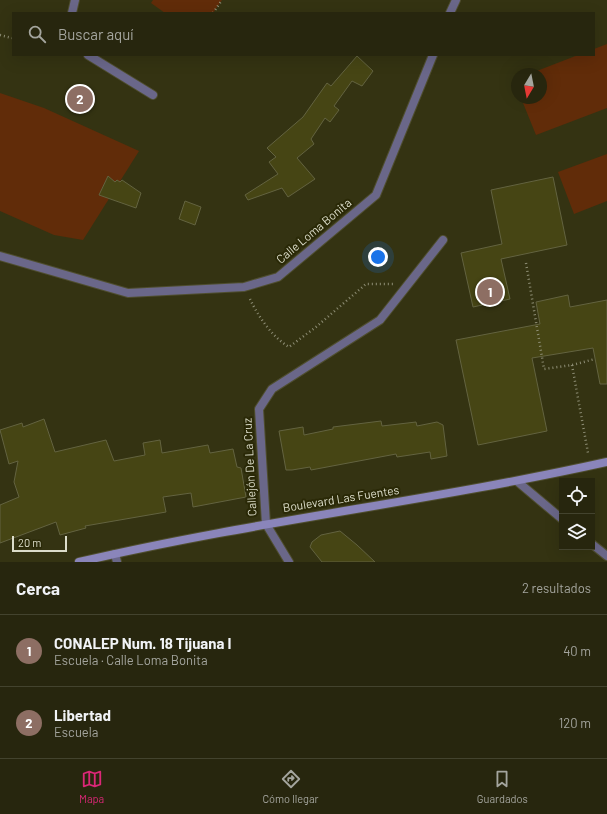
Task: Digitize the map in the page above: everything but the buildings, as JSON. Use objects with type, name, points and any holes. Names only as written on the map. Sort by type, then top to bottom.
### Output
[{"type":"street","points":[[72,12],[75,0]]},
{"type":"street","points":[[450,12],[456,0]]},
{"type":"street","points":[[90,56],[153,95]]},
{"type":"street","name":"Calle Loma Bonita","points":[[0,256],[128,293],[244,287],[278,277],[376,195],[433,56]]},
{"type":"street","points":[[409,284],[443,240]]},
{"type":"street","name":"Callejón De La Cruz","points":[[266,524],[259,409],[272,389],[380,320],[409,284]]},
{"type":"street","name":"Boulevard Las Fuentes","points":[[79,562],[116,558],[266,524],[518,482],[607,462]]},
{"type":"street","points":[[518,482],[559,516]]},
{"type":"street","points":[[266,524],[289,562]]},
{"type":"street","points":[[595,546],[607,556]]},
{"type":"path","points":[[214,12],[222,0]]},
{"type":"path","points":[[0,35],[12,38]]},
{"type":"path","points":[[526,263],[544,369],[572,365],[595,359]]},
{"type":"path","points":[[244,287],[256,311],[280,342],[289,347],[316,327],[366,284],[409,284]]},
{"type":"path","points":[[572,365],[591,466]]},
{"type":"shaded area","points":[[153,0],[222,0],[214,12],[164,12],[151,3]]},
{"type":"shaded area","points":[[607,44],[607,108],[536,135],[523,104],[547,104],[547,68],[544,68],[575,56],[595,56],[595,49]]},
{"type":"shaded area","points":[[0,93],[44,108],[139,151],[83,240],[54,235],[0,211]]},
{"type":"shaded area","points":[[607,154],[607,201],[574,214],[558,172]]},
{"type":"place","name":"Libertad","points":[[80,99]]},
{"type":"place","name":"CONALEP Num. 18 Tijuana I","points":[[490,292]]}]
